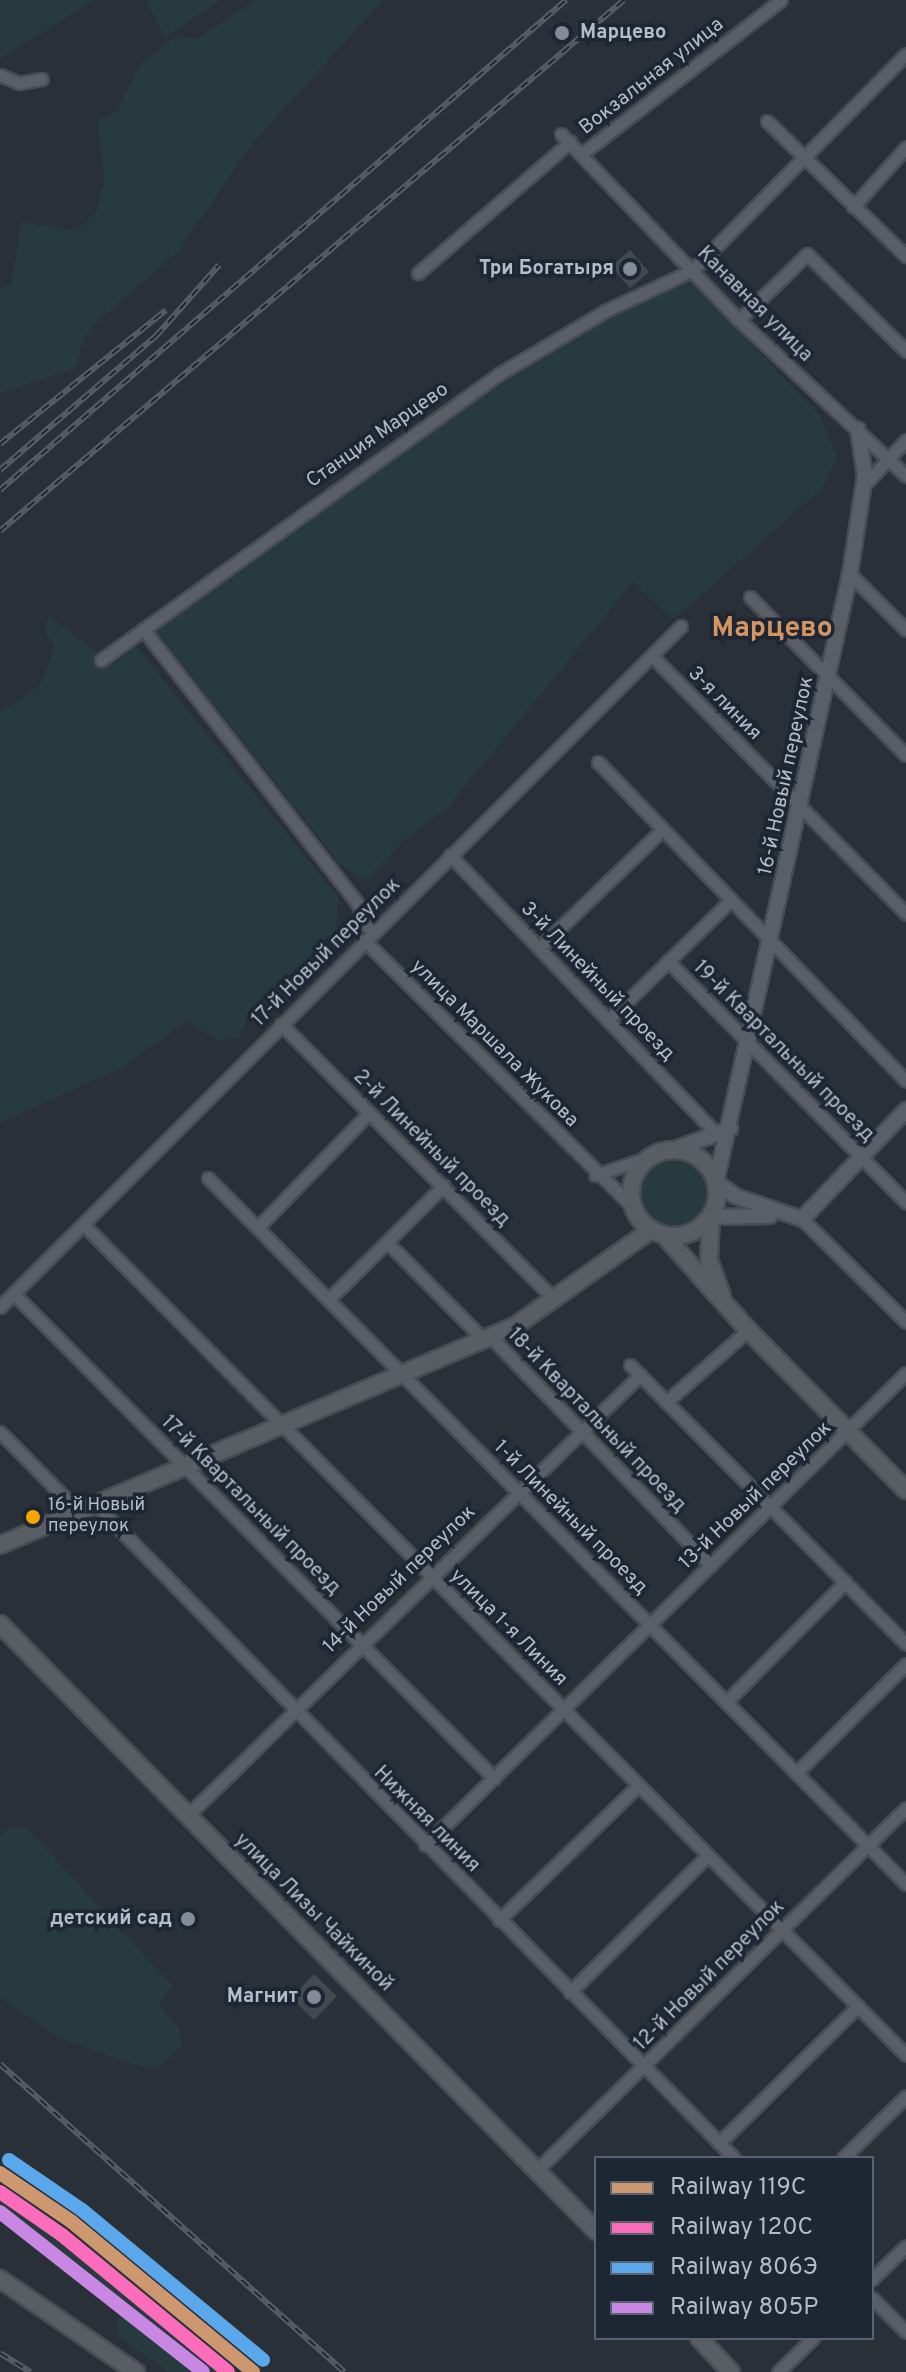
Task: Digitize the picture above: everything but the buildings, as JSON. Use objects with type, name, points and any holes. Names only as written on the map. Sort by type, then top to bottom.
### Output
[{"type":"main road","points":[[628,1242],[634,1209],[632,1182],[650,1157],[672,1150],[699,1158],[716,1182],[709,1260],[725,1305]]},
{"type":"main road","points":[[634,1209],[906,1490]]},
{"type":"main road","points":[[0,1545],[487,1338],[555,1300],[628,1242],[658,1232],[689,1234],[711,1217]]},
{"type":"main road","name":"улица Лизы Чайкиной","points":[[0,1624],[594,2229]]},
{"type":"main road","points":[[0,2279],[136,2372]]},
{"type":"main road","points":[[701,2340],[731,2372]]},
{"type":"street","name":"Вокзальная улица","points":[[583,153],[781,0]]},
{"type":"street","name":"Станция Марцево","points":[[101,660],[499,374],[605,311],[693,270],[807,160],[906,54]]},
{"type":"street","points":[[895,65],[906,75]]},
{"type":"street","points":[[0,75],[19,83],[42,79]]},
{"type":"street","points":[[767,121],[906,256]]},
{"type":"street","name":"Канавная улица","points":[[418,273],[565,138],[583,153],[739,320],[906,476]]},
{"type":"street","points":[[853,207],[906,147]]},
{"type":"street","points":[[739,320],[807,254],[906,351]]},
{"type":"street","name":"16-й Новый переулок","points":[[716,1182],[802,808],[850,574],[864,485],[858,430]]},
{"type":"street","points":[[864,485],[906,440]]},
{"type":"street","points":[[850,574],[906,630]]},
{"type":"street","points":[[750,597],[906,755]]},
{"type":"street","name":"17-й Новый переулок","points":[[0,1307],[367,936],[681,626]]},
{"type":"street","name":"улица Маршала Жукова","points":[[143,629],[357,903],[367,936],[595,1175],[634,1209]]},
{"type":"street","name":"3-я линия","points":[[652,656],[906,914]]},
{"type":"street","points":[[598,762],[906,1081]]},
{"type":"street","points":[[539,948],[662,830]]},
{"type":"street","name":"3-й Линейный проезд","points":[[450,855],[713,1130],[711,1136]]},
{"type":"street","points":[[608,1020],[730,901]]},
{"type":"street","name":"19-й Квартальный проезд","points":[[668,961],[906,1202]]},
{"type":"street","name":"2-й Линейный проезд","points":[[281,1024],[555,1300]]},
{"type":"street","points":[[711,1217],[802,1219],[906,1110]]},
{"type":"street","points":[[258,1227],[369,1113]]},
{"type":"street","points":[[672,1150],[730,1129]]},
{"type":"street","points":[[595,1175],[650,1157]]},
{"type":"street","name":"1-й Линейный проезд","points":[[208,1178],[906,1884]]},
{"type":"street","points":[[716,1182],[735,1196],[802,1219],[906,1322]]},
{"type":"street","points":[[329,1299],[443,1186]]},
{"type":"street","name":"улица 1-я Линия","points":[[84,1225],[906,2055]]},
{"type":"street","name":"18-й Квартальный проезд","points":[[387,1242],[582,1431],[710,1565]]},
{"type":"street","name":"17-й Квартальный проезд","points":[[14,1294],[494,1778]]},
{"type":"street","points":[[666,1402],[748,1330]]},
{"type":"street","points":[[630,1365],[906,1644]]},
{"type":"street","name":"13-й Новый переулок","points":[[425,1845],[906,1373]]},
{"type":"street","name":"14-й Новый переулок","points":[[188,1815],[640,1375]]},
{"type":"street","points":[[0,1432],[78,1511]]},
{"type":"street","name":"Нижняя линия","points":[[95,1504],[294,1712],[732,2156]]},
{"type":"street","points":[[727,1701],[845,1582]]},
{"type":"street","points":[[796,1773],[906,1664]]},
{"type":"street","points":[[499,1920],[638,1786]]},
{"type":"street","name":"12-й Новый переулок","points":[[538,2169],[906,1808]]},
{"type":"street","points":[[570,1992],[708,1855]]},
{"type":"street","points":[[719,2143],[858,2006]]},
{"type":"street","points":[[845,2156],[906,2096]]},
{"type":"street","points":[[874,2277],[906,2246]]},
{"type":"street","points":[[874,2300],[906,2332]]},
{"type":"street","points":[[778,2372],[811,2340]]},
{"type":"green space","points":[[0,0],[94,0],[0,59]]},
{"type":"green space","points":[[146,0],[220,0],[165,37]]},
{"type":"green space","points":[[255,0],[383,0],[252,144],[178,251],[98,321],[83,340],[76,368],[0,393],[0,288],[11,285],[21,222],[77,231],[97,211],[105,178],[97,122],[118,110],[140,64],[175,37],[199,38]]},
{"type":"green space","points":[[682,273],[820,415],[837,457],[822,488],[673,620],[633,582],[447,808],[406,838],[366,880],[341,865],[154,629],[397,448]]},
{"type":"green space","points":[[48,615],[113,665],[136,646],[339,898],[334,936],[251,1008],[239,1038],[217,1040],[187,1020],[125,1066],[0,1123],[0,713],[40,686],[55,646],[45,632]]},
{"type":"green space","points":[[674,1156],[688,1159],[700,1167],[708,1179],[711,1193],[708,1207],[700,1219],[688,1227],[674,1230],[660,1227],[648,1219],[640,1207],[637,1193],[640,1179],[648,1167],[660,1159]]},
{"type":"green space","points":[[12,1825],[27,1828],[173,1987],[158,2004],[178,2026],[182,2047],[158,2067],[141,2067],[59,2038],[0,1998],[0,1837]]},
{"type":"green space","points":[[0,2194],[77,2241],[234,2372],[168,2372],[122,2339],[116,2328],[123,2303],[0,2215]]},
{"type":"railway","points":[[0,490],[566,0]]},
{"type":"railway","points":[[0,531],[624,0]]},
{"type":"railway","points":[[0,470],[156,336],[219,265]]},
{"type":"railway","points":[[0,444],[166,310]]},
{"type":"railway","points":[[0,2064],[345,2372]]},
{"type":"railway","points":[[0,2353],[30,2372]]},
{"type":"rail line","name":"806Э","points":[[9,2160],[82,2210],[263,2360]]},
{"type":"rail line","name":"119С","points":[[0,2173],[72,2222],[253,2372]]},
{"type":"rail line","name":"120С","points":[[0,2192],[62,2235],[228,2372]]},
{"type":"rail line","name":"805Р","points":[[0,2212],[203,2372]]},
{"type":"place","name":"Марцево","points":[[562,33]]},
{"type":"place","name":"Три Богатыря","points":[[630,269]]},
{"type":"place","name":"16-й Новый переулок","points":[[33,1517]]},
{"type":"place","name":"детский сад","points":[[188,1919]]},
{"type":"place","name":"Магнит","points":[[314,1997]]},
{"type":"district","name":"Марцево","points":[[772,629]]}]
